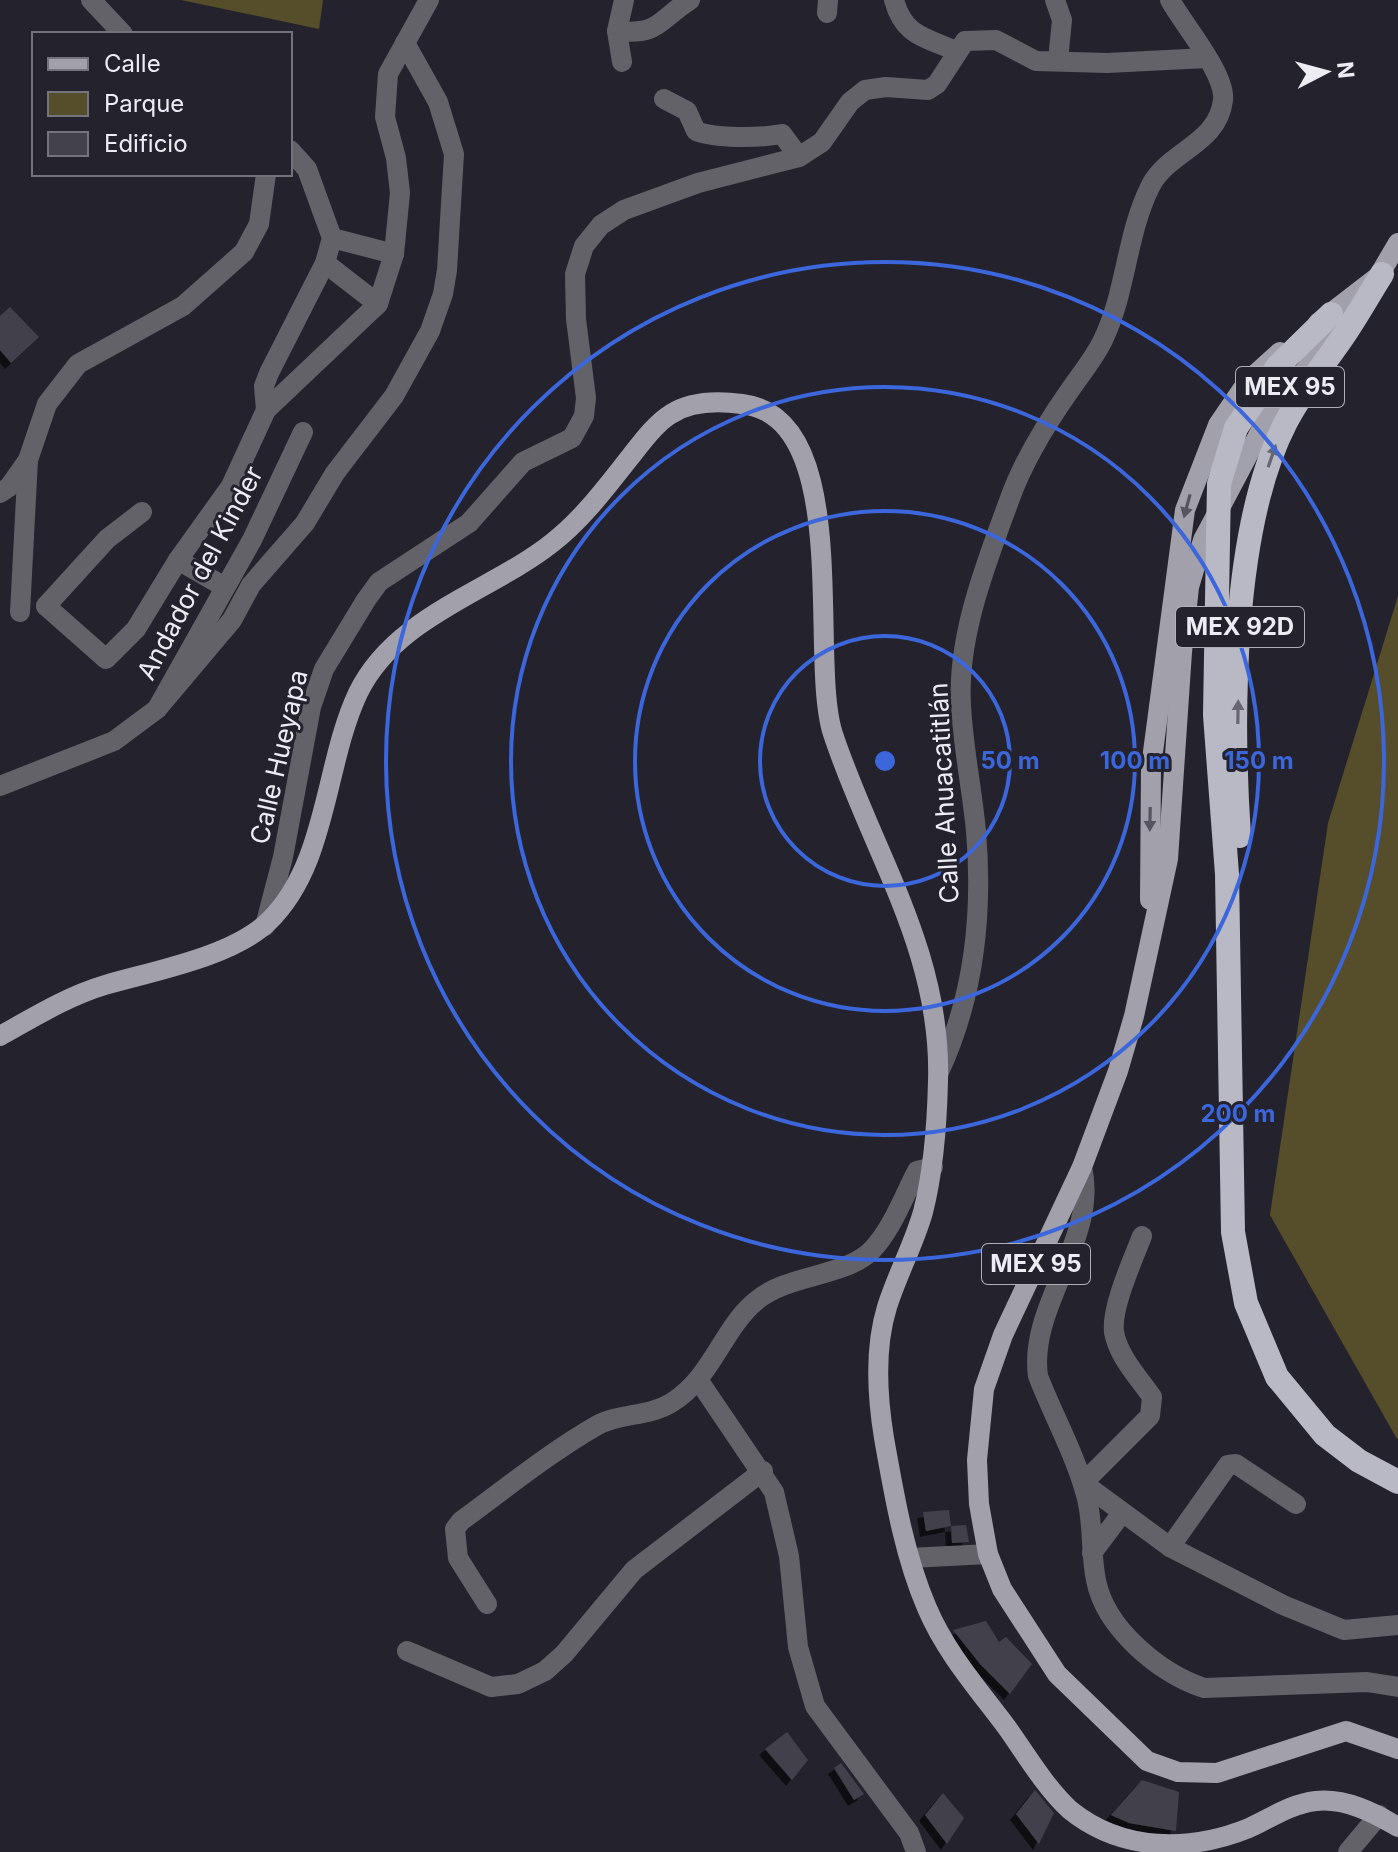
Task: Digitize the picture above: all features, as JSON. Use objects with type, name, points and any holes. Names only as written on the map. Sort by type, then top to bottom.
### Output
[{"type":"highway","name":"MEX 92D","points":[[1231,1013],[1241,950],[1242,873],[1236,787],[1243,566],[1262,488],[1285,424],[1382,274]]},
{"type":"highway","name":"MEX 92D","points":[[1331,314],[1278,366],[1236,428],[1225,457],[1219,512],[1215,715],[1227,874],[1233,1232],[1238,1267],[1256,1333],[1277,1377],[1325,1435],[1359,1461],[1398,1482]]},
{"type":"main road","name":"MEX 95","points":[[1398,243],[1382,274],[1268,417],[1203,540],[1189,587],[1171,782],[1168,859],[1149,945],[1118,1071],[1082,1167],[1007,1325],[984,1389],[977,1460],[979,1504],[988,1554],[1002,1589],[1057,1674],[1147,1761],[1178,1772],[1217,1773],[1346,1731],[1398,1749]]},
{"type":"main road","name":"MEX 95","points":[[1149,945],[1151,767],[1185,510],[1213,436],[1248,381],[1286,346],[1382,274]]},
{"type":"main road","points":[[0,1036],[99,987],[176,968],[265,926],[296,886],[311,849],[336,752],[361,687],[391,648],[444,608],[551,543],[593,503],[645,439],[671,413],[700,404],[725,402],[758,406],[788,432],[807,466],[821,523],[824,691],[831,731],[914,930],[927,969],[939,1072],[933,1167],[921,1220],[884,1313],[878,1384],[883,1430],[910,1558],[927,1608],[965,1674],[1071,1812],[1101,1829],[1137,1844],[1177,1849],[1208,1844],[1289,1807],[1315,1801],[1340,1801],[1379,1815],[1398,1827]]},
{"type":"street","points":[[91,0],[121,32]]},
{"type":"street","points":[[46,606],[106,659],[136,629],[178,560],[231,486],[266,410],[378,304],[394,254],[400,193],[396,158],[385,117],[388,74],[429,0]]},
{"type":"street","points":[[622,62],[617,31],[624,0]]},
{"type":"street","points":[[894,0],[899,19],[908,30],[956,51]]},
{"type":"street","points":[[1055,0],[1062,20],[1058,60]]},
{"type":"street","points":[[664,99],[687,111],[696,131],[706,135],[761,137],[782,134],[799,157],[822,142],[850,102],[865,90],[886,87],[928,90],[950,65],[965,41],[980,38],[1019,50],[1036,61],[1096,64],[1207,58],[1170,0]]},
{"type":"street","points":[[617,31],[642,33],[658,27],[679,3]]},
{"type":"street","points":[[157,709],[232,620],[251,585],[305,523],[335,473],[394,396],[430,331],[443,294],[451,228],[454,154],[438,102],[405,43]]},
{"type":"street","name":"Calle Ahuacatitlán","points":[[939,1072],[959,1030],[971,972],[979,898],[976,832],[961,704],[975,603],[1010,497],[1039,437],[1103,341],[1122,291],[1133,229],[1153,182],[1219,121],[1224,96],[1207,58]]},
{"type":"street","points":[[266,410],[264,386],[325,263],[332,238],[307,169],[292,152]]},
{"type":"street","name":"Calle Hueyapa","points":[[265,926],[283,857],[311,707],[324,669],[379,582],[469,523],[523,462],[572,438],[584,416],[586,398],[576,319],[575,274],[584,246],[601,225],[624,210],[726,174],[799,157]]},
{"type":"street","points":[[142,512],[107,539],[46,606],[10,615],[28,460],[47,404],[78,364],[183,306],[244,252],[259,224],[266,176]]},
{"type":"street","points":[[332,238],[394,254]]},
{"type":"street","points":[[325,263],[378,304]]},
{"type":"street","name":"Andador del Kinder","points":[[0,786],[114,741],[157,709],[223,586],[252,540],[303,432]]},
{"type":"street","points":[[0,493],[9,487],[28,460]]},
{"type":"street","points":[[178,560],[223,586]]},
{"type":"street","points":[[487,1604],[458,1558],[455,1529],[461,1521],[598,1424],[645,1414],[670,1404],[699,1381],[755,1301],[805,1277],[856,1261],[871,1252],[883,1237],[917,1171],[933,1167]]},
{"type":"street","points":[[1082,1167],[1083,1204],[1038,1344],[1036,1362],[1050,1408],[1083,1483],[1090,1518],[1096,1583],[1105,1605],[1121,1631],[1185,1681],[1204,1688],[1237,1689],[1294,1682],[1367,1682],[1398,1687]]},
{"type":"street","points":[[1083,1483],[1150,1416],[1153,1407],[1152,1397],[1125,1358],[1114,1334],[1121,1293],[1142,1236]]},
{"type":"street","points":[[699,1381],[763,1471],[782,1519],[798,1647],[815,1706],[909,1833],[916,1852]]},
{"type":"street","points":[[1170,1547],[1228,1465],[1236,1464],[1296,1504]]},
{"type":"street","points":[[407,1651],[491,1687],[518,1684],[545,1671],[564,1654],[634,1570],[763,1471]]},
{"type":"street","points":[[1083,1483],[1170,1547],[1218,1574],[1344,1630],[1398,1625]]},
{"type":"street","points":[[1092,1553],[1122,1513]]},
{"type":"street","points":[[910,1558],[988,1554]]},
{"type":"street","points":[[1348,1852],[1379,1815]]},
{"type":"green space","points":[[181,0],[323,0],[319,29]]},
{"type":"green space","points":[[1398,596],[1397,1439],[1270,1215],[1328,823]]},
{"type":"building","points":[[10,307],[39,337],[11,363],[0,350],[0,316]]},
{"type":"building","points":[[949,1510],[951,1526],[926,1531],[923,1512]]},
{"type":"building","points":[[966,1525],[969,1542],[952,1543],[951,1526]]},
{"type":"building","points":[[986,1621],[999,1642],[1006,1637],[1032,1664],[1010,1694],[980,1664],[953,1630]]},
{"type":"building","points":[[787,1732],[808,1760],[792,1780],[765,1749]]},
{"type":"building","points":[[841,1763],[864,1794],[854,1800],[834,1768]]},
{"type":"building","points":[[1142,1780],[1179,1792],[1176,1831],[1129,1823],[1111,1815]]},
{"type":"building","points":[[1035,1790],[1054,1813],[1039,1844],[1016,1814]]},
{"type":"building","points":[[943,1793],[964,1818],[947,1844],[925,1815]]}]
